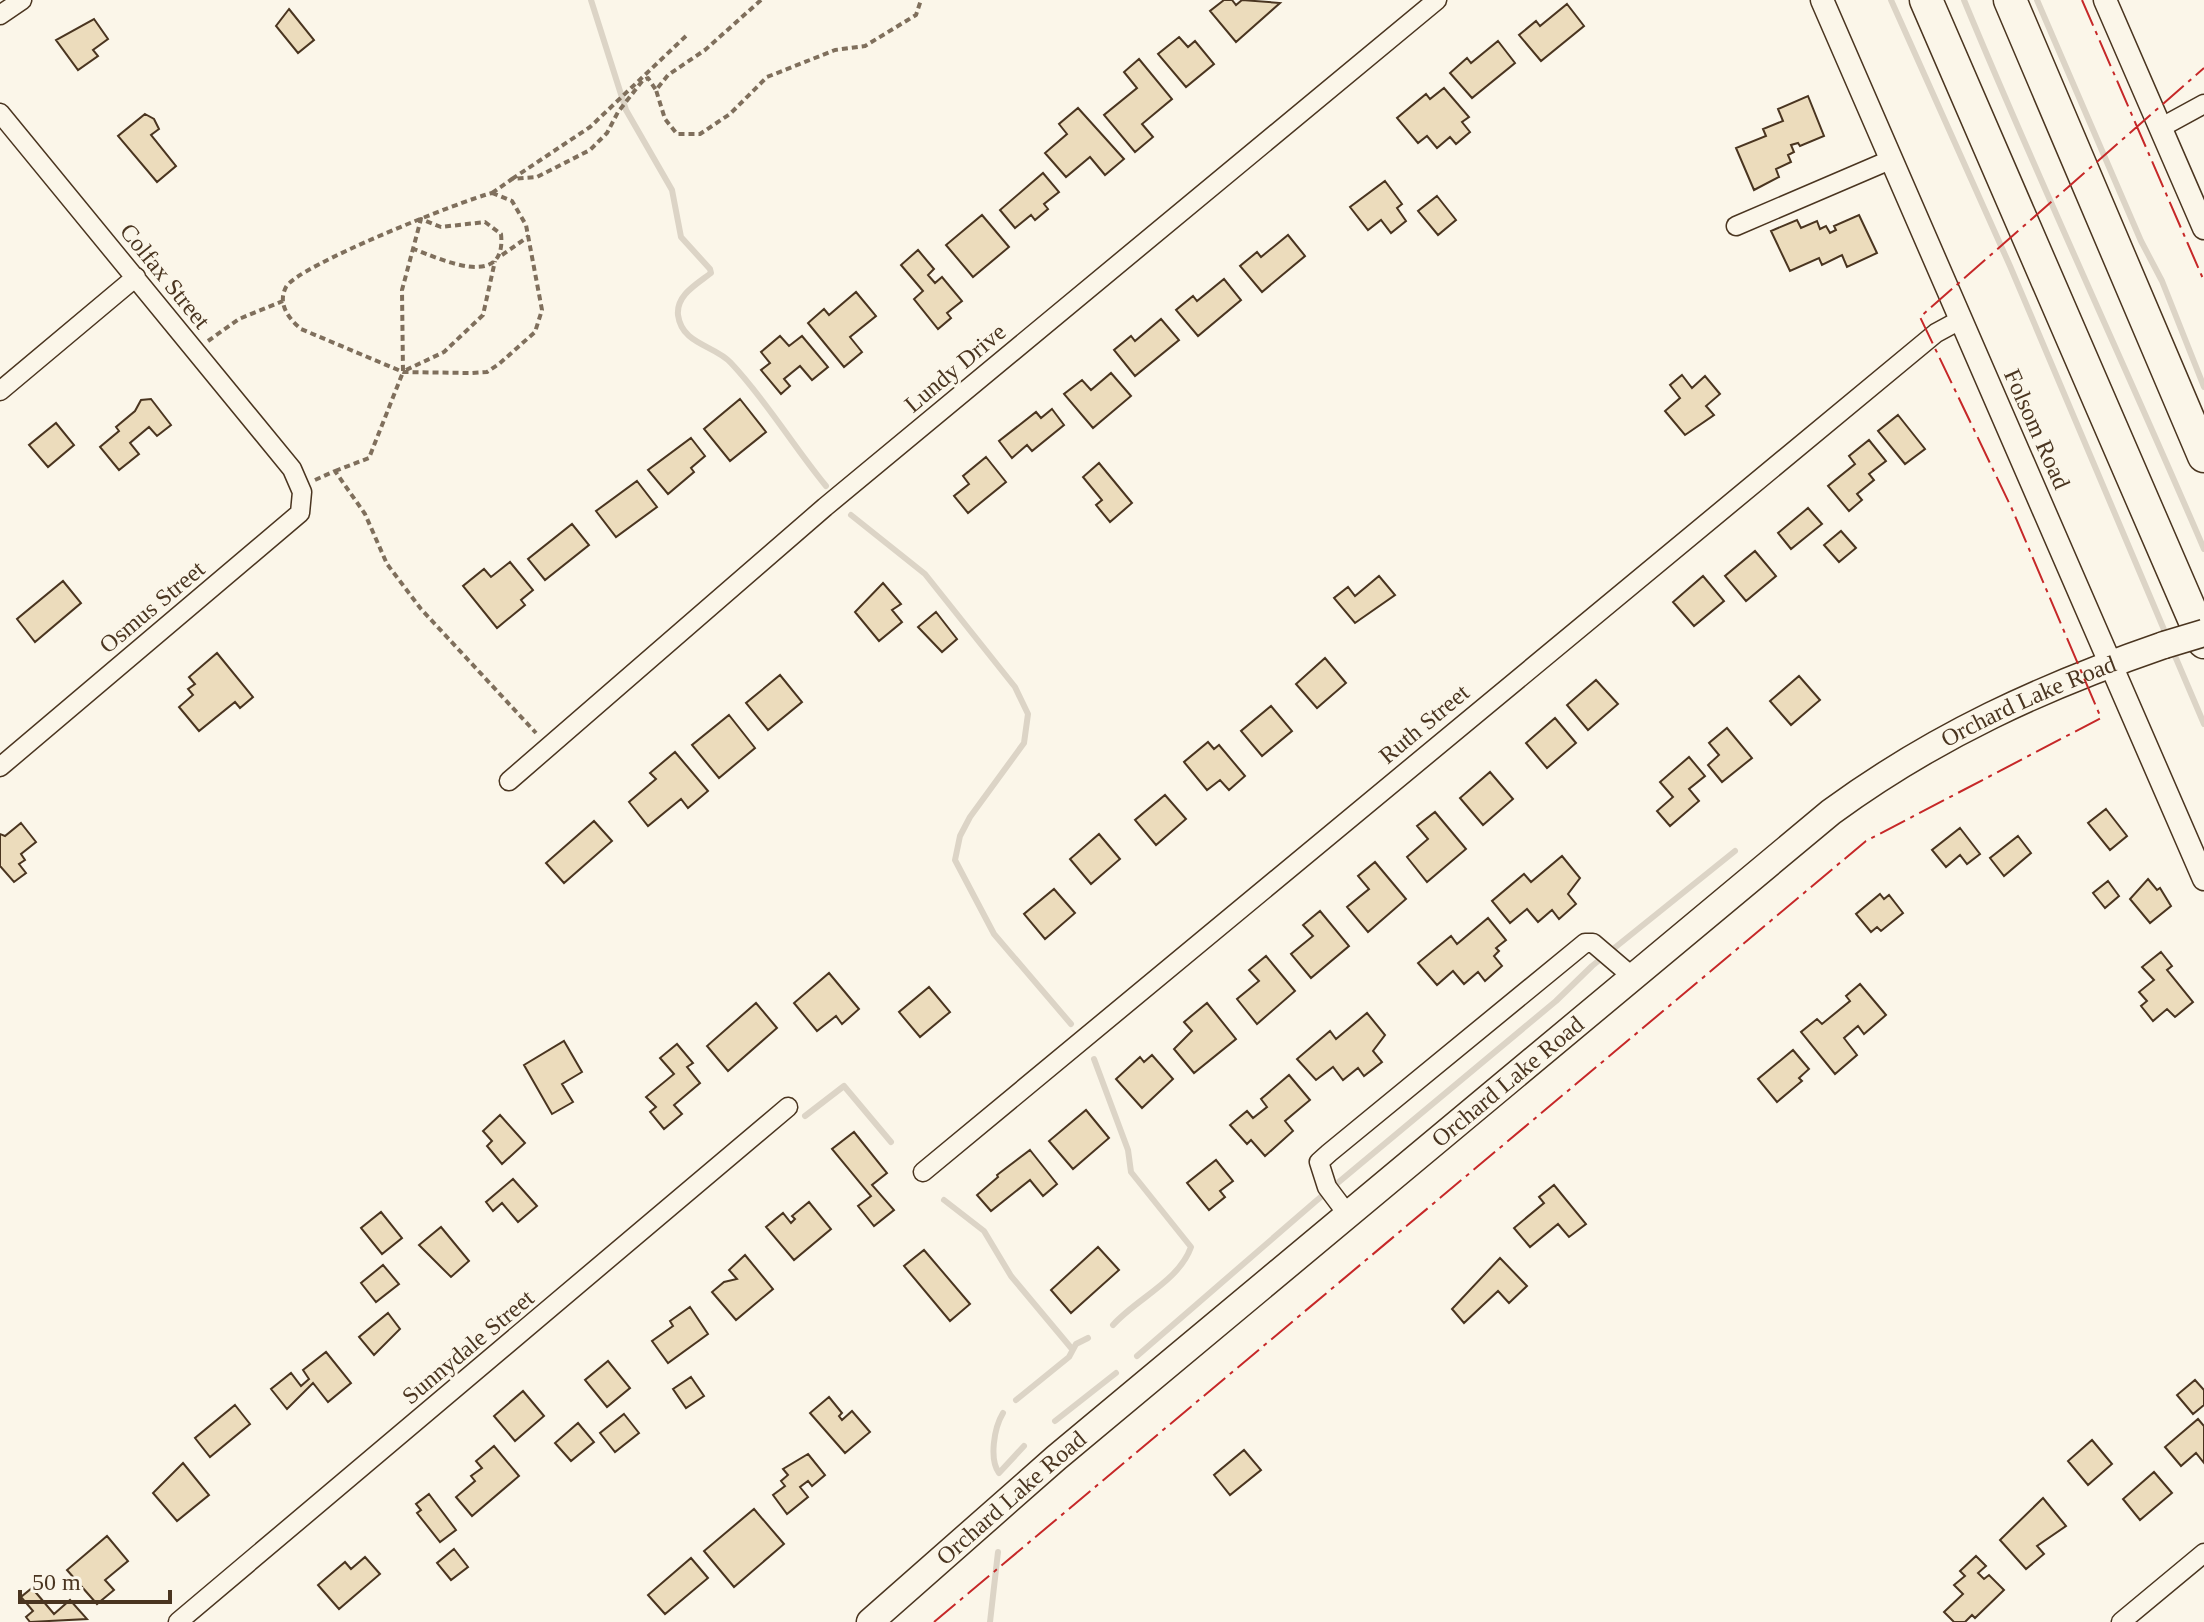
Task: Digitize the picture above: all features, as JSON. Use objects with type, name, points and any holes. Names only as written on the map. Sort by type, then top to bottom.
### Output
[{"type":"highway","points":[[1926,0],[2204,642]]},
{"type":"highway","points":[[2010,0],[2204,456]]},
{"type":"main road","name":"Orchard Lake Road","points":[[870,1622],[1056,1458],[1634,978],[1719,903],[1869,784],[2007,705],[2111,664],[2204,633]]},
{"type":"street","points":[[0,15],[22,0]]},
{"type":"street","name":"Lundy Drive","points":[[509,781],[850,487],[1437,0]]},
{"type":"street","name":"Folsom Road","points":[[1822,0],[2204,879]]},
{"type":"street","points":[[2105,0],[2204,228]]},
{"type":"street","points":[[2160,128],[2204,104]]},
{"type":"street","name":"Colfax Street","points":[[0,113],[296,478]]},
{"type":"street","points":[[1736,226],[1890,160]]},
{"type":"street","points":[[0,391],[136,277]]},
{"type":"street","name":"Ruth Street","points":[[923,1172],[1936,333],[1960,320]]},
{"type":"street","name":"Osmus Street","points":[[0,767],[300,513],[296,478]]},
{"type":"street","points":[[1348,1215],[1321,1172],[1319,1162],[1329,1153],[1585,943],[1593,943],[1634,978]]},
{"type":"street","name":"Sunnydale Street","points":[[178,1622],[788,1107]]},
{"type":"street","points":[[2121,1622],[2204,1553]]},
{"type":"path","points":[[656,90],[668,75],[705,50],[761,0]]},
{"type":"path","points":[[512,179],[537,177],[590,150],[607,133],[618,112],[643,80],[648,78],[656,90],[665,119],[677,134],[700,134],[730,114],[767,77],[835,50],[865,46],[916,15],[921,0]]},
{"type":"path","points":[[492,193],[512,201],[529,236],[542,310],[535,332],[487,372],[403,372],[301,329],[287,317],[283,301],[286,286],[296,278],[345,252],[466,199],[492,193],[590,127],[688,34]]},
{"type":"path","points":[[296,478],[335,471],[369,458],[403,372],[402,290],[421,219]]},
{"type":"path","points":[[403,372],[444,352],[483,315],[495,262],[503,250],[501,234],[485,222],[441,227],[421,219]]},
{"type":"path","points":[[414,249],[478,268],[495,262],[529,236]]},
{"type":"path","points":[[195,350],[239,319],[283,301]]},
{"type":"path","points":[[335,471],[365,514],[387,564],[421,609],[518,716],[550,745]]},
{"type":"building","points":[[1224,0],[1232,0],[1236,5],[1242,0],[1280,3],[1236,42],[1210,11]]},
{"type":"building","points":[[1567,4],[1584,26],[1541,61],[1519,35],[1536,21],[1540,26]]},
{"type":"building","points":[[289,9],[314,40],[298,53],[276,26]]},
{"type":"building","points":[[94,19],[108,39],[93,50],[98,56],[78,70],[56,40]]},
{"type":"building","points":[[1179,37],[1188,47],[1195,41],[1214,64],[1186,87],[1158,54]]},
{"type":"building","points":[[1498,41],[1515,63],[1472,98],[1450,73],[1467,58],[1471,63]]},
{"type":"building","points":[[1139,59],[1172,99],[1142,124],[1153,137],[1135,152],[1104,115],[1137,88],[1124,72]]},
{"type":"building","points":[[1444,88],[1469,117],[1462,122],[1470,132],[1456,144],[1450,137],[1437,148],[1427,136],[1418,143],[1397,118],[1426,94],[1430,99]]},
{"type":"building","points":[[1808,96],[1824,136],[1800,146],[1798,143],[1791,145],[1794,152],[1788,155],[1791,162],[1776,169],[1779,177],[1754,190],[1736,148],[1766,136],[1763,129],[1783,121],[1778,109]]},
{"type":"building","points":[[1078,108],[1124,159],[1105,175],[1090,157],[1066,177],[1045,153],[1067,134],[1059,124]]},
{"type":"building","points":[[145,114],[154,119],[159,129],[151,135],[176,166],[157,182],[118,136]]},
{"type":"building","points":[[1043,173],[1059,192],[1044,204],[1048,209],[1035,220],[1031,215],[1015,228],[1000,210]]},
{"type":"building","points":[[1385,181],[1402,204],[1397,208],[1406,221],[1391,233],[1381,220],[1368,230],[1350,207]]},
{"type":"building","points":[[1437,196],[1456,220],[1438,235],[1418,211]]},
{"type":"building","points":[[982,215],[1009,247],[973,277],[946,245]]},
{"type":"building","points":[[1859,215],[1877,253],[1847,267],[1842,255],[1822,265],[1819,258],[1790,271],[1771,231],[1797,220],[1801,228],[1817,221],[1820,229],[1826,226],[1830,233],[1836,230],[1834,226]]},
{"type":"building","points":[[1288,235],[1305,256],[1262,292],[1240,266],[1257,252],[1261,257]]},
{"type":"building","points":[[918,250],[934,269],[928,275],[935,283],[942,277],[962,301],[947,313],[951,318],[938,329],[914,299],[923,291],[901,265]]},
{"type":"building","points":[[1224,279],[1241,300],[1198,336],[1176,310],[1193,296],[1197,301]]},
{"type":"building","points":[[856,292],[876,316],[850,337],[862,352],[844,367],[808,323],[824,309],[829,315]]},
{"type":"building","points":[[1161,319],[1179,340],[1135,376],[1114,350],[1131,336],[1135,341]]},
{"type":"building","points":[[780,336],[789,346],[802,336],[828,367],[812,380],[800,366],[784,379],[790,386],[781,394],[761,370],[770,363],[761,352]]},
{"type":"building","points":[[1111,373],[1131,396],[1093,428],[1064,394],[1082,380],[1091,390]]},
{"type":"building","points":[[1682,375],[1692,388],[1705,376],[1720,394],[1706,406],[1714,415],[1685,435],[1665,411],[1680,398],[1670,385]]},
{"type":"building","points":[[151,399],[171,425],[157,436],[149,427],[130,443],[139,454],[119,470],[100,447],[119,431],[116,427],[135,411],[141,400]]},
{"type":"building","points":[[740,399],[766,432],[730,461],[704,429]]},
{"type":"building","points":[[1052,409],[1064,425],[1032,451],[1027,445],[1012,458],[999,441],[1036,412],[1041,418]]},
{"type":"building","points":[[1898,415],[1925,449],[1905,464],[1878,431]]},
{"type":"building","points":[[56,423],[74,445],[48,467],[29,445]]},
{"type":"building","points":[[691,438],[705,456],[691,468],[694,472],[668,494],[648,470]]},
{"type":"building","points":[[1869,440],[1886,461],[1869,474],[1874,480],[1857,494],[1862,500],[1849,511],[1828,486],[1855,464],[1849,456]]},
{"type":"building","points":[[986,457],[1006,482],[968,513],[954,496],[969,484],[963,476]]},
{"type":"building","points":[[1099,463],[1132,503],[1110,522],[1096,505],[1102,500],[1083,477]]},
{"type":"building","points":[[637,481],[657,507],[616,537],[596,511]]},
{"type":"building","points":[[1808,508],[1822,524],[1791,549],[1778,533]]},
{"type":"building","points":[[572,524],[589,545],[545,580],[528,559]]},
{"type":"building","points":[[1841,531],[1856,548],[1839,562],[1824,545]]},
{"type":"building","points":[[1755,551],[1776,576],[1746,601],[1725,576]]},
{"type":"building","points":[[510,562],[533,590],[521,600],[525,605],[497,628],[463,586],[484,569],[491,577]]},
{"type":"building","points":[[1379,576],[1395,595],[1355,623],[1334,598],[1348,587],[1355,596]]},
{"type":"building","points":[[1703,576],[1724,601],[1694,626],[1673,602]]},
{"type":"building","points":[[63,581],[81,603],[35,642],[17,619]]},
{"type":"building","points":[[883,583],[901,604],[892,610],[902,622],[879,641],[855,612]]},
{"type":"building","points":[[936,612],[957,639],[942,652],[918,627]]},
{"type":"building","points":[[217,653],[253,697],[240,708],[235,702],[199,731],[179,707],[193,695],[188,689],[195,684],[189,677]]},
{"type":"building","points":[[1325,658],[1346,683],[1317,708],[1296,684]]},
{"type":"building","points":[[780,675],[802,702],[768,730],[746,703]]},
{"type":"building","points":[[1799,676],[1820,700],[1791,725],[1770,701]]},
{"type":"building","points":[[1596,680],[1618,704],[1588,730],[1567,705]]},
{"type":"building","points":[[1271,706],[1292,731],[1262,756],[1241,731]]},
{"type":"building","points":[[729,715],[755,748],[719,778],[692,745]]},
{"type":"building","points":[[1555,718],[1576,743],[1547,768],[1526,743]]},
{"type":"building","points":[[1727,728],[1752,758],[1722,782],[1708,765],[1719,755],[1709,743]]},
{"type":"building","points":[[1208,742],[1214,749],[1219,745],[1245,776],[1229,790],[1220,780],[1207,790],[1184,762]]},
{"type":"building","points":[[675,752],[708,791],[688,808],[681,799],[648,826],[629,802],[656,779],[650,773]]},
{"type":"building","points":[[1689,757],[1705,776],[1689,789],[1699,801],[1670,826],[1657,811],[1673,797],[1660,782]]},
{"type":"building","points":[[1490,772],[1513,799],[1483,825],[1460,798]]},
{"type":"building","points":[[1165,795],[1186,819],[1156,845],[1135,820]]},
{"type":"building","points":[[2106,809],[2127,836],[2110,850],[2088,823]]},
{"type":"building","points":[[1435,812],[1466,849],[1427,882],[1407,857],[1428,839],[1417,826]]},
{"type":"building","points":[[594,821],[612,841],[564,883],[546,863]]},
{"type":"building","points":[[21,823],[36,842],[21,854],[25,860],[19,864],[26,873],[14,882],[0,866],[0,834],[5,836]]},
{"type":"building","points":[[1960,828],[1980,854],[1967,864],[1960,855],[1946,867],[1932,850]]},
{"type":"building","points":[[1099,834],[1120,859],[1091,884],[1070,859]]},
{"type":"building","points":[[2018,836],[2031,853],[2004,876],[1990,858]]},
{"type":"building","points":[[1562,856],[1580,878],[1568,894],[1576,904],[1559,919],[1552,910],[1538,922],[1527,909],[1510,923],[1492,901],[1524,874],[1531,882]]},
{"type":"building","points":[[1375,862],[1406,899],[1368,932],[1347,907],[1369,889],[1358,876]]},
{"type":"building","points":[[2148,879],[2157,890],[2160,888],[2171,906],[2150,923],[2130,899]]},
{"type":"building","points":[[2108,881],[2119,896],[2105,908],[2093,893]]},
{"type":"building","points":[[1054,889],[1075,913],[1045,939],[1024,914]]},
{"type":"building","points":[[1880,894],[1884,899],[1889,895],[1903,913],[1881,931],[1877,927],[1871,932],[1856,914]]},
{"type":"building","points":[[1320,911],[1349,946],[1311,978],[1291,954],[1313,936],[1303,925]]},
{"type":"building","points":[[1488,918],[1506,940],[1496,948],[1499,951],[1494,956],[1502,966],[1485,981],[1478,972],[1464,984],[1453,971],[1437,985],[1418,963],[1451,936],[1457,944]]},
{"type":"building","points":[[2161,952],[2172,966],[2167,970],[2193,1002],[2175,1017],[2167,1009],[2153,1021],[2141,1006],[2147,1001],[2139,992],[2154,980],[2142,967]]},
{"type":"building","points":[[1266,956],[1295,991],[1257,1024],[1237,999],[1259,981],[1249,970]]},
{"type":"building","points":[[829,973],[859,1009],[842,1024],[836,1016],[817,1031],[794,1003]]},
{"type":"building","points":[[1860,984],[1886,1015],[1864,1034],[1858,1026],[1844,1038],[1857,1055],[1835,1074],[1801,1032],[1817,1019],[1822,1024],[1850,1001],[1846,996]]},
{"type":"building","points":[[929,987],[950,1012],[920,1037],[899,1012]]},
{"type":"building","points":[[756,1003],[777,1028],[728,1071],[707,1046]]},
{"type":"building","points":[[1207,1003],[1236,1039],[1194,1073],[1174,1049],[1192,1031],[1184,1022]]},
{"type":"building","points":[[1367,1013],[1385,1035],[1373,1051],[1382,1062],[1364,1076],[1358,1068],[1343,1080],[1333,1067],[1316,1080],[1297,1059],[1330,1031],[1336,1039]]},
{"type":"building","points":[[564,1041],[582,1072],[562,1084],[573,1102],[552,1114],[524,1065]]},
{"type":"building","points":[[677,1044],[693,1063],[687,1067],[700,1083],[674,1105],[682,1114],[664,1129],[650,1112],[656,1107],[646,1097],[674,1074],[660,1058]]},
{"type":"building","points":[[1793,1050],[1809,1069],[1799,1078],[1802,1081],[1777,1102],[1758,1079]]},
{"type":"building","points":[[1152,1055],[1173,1079],[1142,1108],[1116,1079],[1140,1057],[1144,1062]]},
{"type":"building","points":[[1289,1075],[1310,1100],[1285,1121],[1293,1131],[1265,1156],[1251,1140],[1247,1144],[1230,1125],[1247,1111],[1253,1118],[1267,1107],[1261,1099]]},
{"type":"building","points":[[1086,1110],[1109,1138],[1073,1169],[1049,1141]]},
{"type":"building","points":[[500,1115],[525,1143],[502,1164],[487,1146],[492,1141],[483,1131]]},
{"type":"building","points":[[854,1132],[887,1173],[872,1185],[894,1210],[874,1226],[858,1206],[871,1196],[832,1149]]},
{"type":"building","points":[[1030,1150],[1057,1184],[1043,1196],[1030,1180],[991,1211],[977,1195]]},
{"type":"building","points":[[1216,1160],[1233,1181],[1220,1191],[1225,1197],[1209,1210],[1187,1183]]},
{"type":"building","points":[[513,1179],[537,1206],[518,1222],[502,1203],[493,1211],[486,1202]]},
{"type":"building","points":[[1554,1185],[1586,1224],[1569,1237],[1558,1224],[1530,1247],[1514,1228],[1544,1203],[1539,1197]]},
{"type":"building","points":[[809,1202],[831,1229],[794,1260],[766,1227],[783,1213],[791,1223],[795,1219],[792,1216]]},
{"type":"building","points":[[381,1212],[402,1238],[382,1254],[361,1228]]},
{"type":"building","points":[[441,1227],[469,1261],[451,1277],[419,1245]]},
{"type":"building","points":[[1098,1247],[1119,1270],[1071,1313],[1051,1290]]},
{"type":"building","points":[[924,1250],[970,1304],[950,1321],[904,1266]]},
{"type":"building","points":[[745,1255],[773,1289],[736,1320],[712,1292],[724,1282],[737,1279],[729,1270]]},
{"type":"building","points":[[1500,1258],[1527,1286],[1509,1303],[1498,1291],[1464,1323],[1452,1309]]},
{"type":"building","points":[[383,1265],[399,1284],[376,1302],[361,1283]]},
{"type":"building","points":[[690,1307],[708,1334],[668,1363],[652,1341],[673,1326],[670,1321]]},
{"type":"building","points":[[388,1313],[400,1329],[374,1355],[359,1337]]},
{"type":"building","points":[[326,1352],[351,1383],[328,1402],[313,1383],[287,1409],[271,1389],[291,1373],[301,1386],[309,1379],[303,1370]]},
{"type":"building","points":[[608,1361],[630,1388],[607,1407],[585,1380]]},
{"type":"building","points":[[691,1377],[704,1396],[686,1408],[673,1389]]},
{"type":"building","points":[[2195,1380],[2204,1390],[2204,1405],[2193,1414],[2177,1395]]},
{"type":"building","points":[[523,1391],[544,1416],[515,1441],[494,1416]]},
{"type":"building","points":[[829,1397],[842,1413],[839,1416],[842,1420],[852,1411],[870,1432],[845,1453],[810,1413]]},
{"type":"building","points":[[235,1405],[250,1424],[210,1457],[195,1438]]},
{"type":"building","points":[[624,1414],[639,1433],[615,1452],[600,1433]]},
{"type":"building","points":[[2198,1419],[2204,1426],[2204,1463],[2196,1453],[2181,1466],[2165,1447]]},
{"type":"building","points":[[578,1423],[594,1442],[571,1461],[555,1443]]},
{"type":"building","points":[[2092,1440],[2112,1464],[2088,1485],[2068,1461]]},
{"type":"building","points":[[494,1446],[519,1476],[472,1516],[456,1497],[475,1481],[471,1476],[482,1468],[476,1461]]},
{"type":"building","points":[[1244,1450],[1261,1470],[1230,1495],[1214,1475]]},
{"type":"building","points":[[808,1454],[825,1475],[812,1486],[808,1481],[800,1487],[808,1497],[787,1514],[773,1495],[785,1486],[781,1481],[788,1475],[783,1469]]},
{"type":"building","points":[[183,1463],[209,1495],[177,1521],[153,1493]]},
{"type":"building","points":[[2154,1472],[2172,1493],[2140,1520],[2123,1499]]},
{"type":"building","points":[[429,1494],[456,1530],[440,1542],[417,1513],[421,1510],[416,1504]]},
{"type":"building","points":[[2043,1498],[2066,1526],[2037,1546],[2044,1554],[2026,1569],[2000,1540]]},
{"type":"building","points":[[754,1509],[784,1544],[734,1587],[704,1551]]},
{"type":"building","points":[[107,1536],[128,1561],[105,1580],[114,1590],[97,1604],[67,1570]]},
{"type":"building","points":[[454,1549],[468,1567],[451,1580],[437,1563]]},
{"type":"building","points":[[1976,1556],[1986,1566],[1978,1573],[1984,1579],[1989,1575],[2004,1590],[1975,1618],[1972,1615],[1965,1622],[1954,1622],[1944,1612],[1963,1594],[1954,1585],[1965,1576],[1960,1571]]},
{"type":"building","points":[[365,1557],[380,1574],[339,1609],[318,1585],[345,1562],[351,1569]]},
{"type":"building","points":[[691,1558],[708,1578],[665,1614],[648,1595]]},
{"type":"building","points":[[32,1588],[54,1614],[70,1600],[87,1619],[30,1622],[26,1617],[33,1611],[21,1597]]},
{"type":"waterway","points":[[591,0],[626,110],[672,190],[681,237],[710,269],[711,273],[688,291],[680,302],[678,315],[681,325],[692,339],[731,363],[826,486]]},
{"type":"waterway","points":[[1891,0],[2010,266],[2168,639]]},
{"type":"waterway","points":[[1964,0],[2204,549]]},
{"type":"waterway","points":[[2037,0],[2141,241],[2162,281],[2204,387]]},
{"type":"waterway","points":[[851,515],[925,574],[1015,687],[1028,714],[1024,743],[970,817],[960,836],[955,860],[994,934],[1071,1024]]},
{"type":"waterway","points":[[2172,649],[2204,724]]},
{"type":"waterway","points":[[1137,1356],[1316,1201],[1556,1001],[1592,966],[1735,851]]},
{"type":"waterway","points":[[1094,1059],[1128,1150],[1131,1172],[1191,1247],[1177,1270],[1113,1325]]},
{"type":"waterway","points":[[805,1116],[844,1086],[891,1142]]},
{"type":"waterway","points":[[944,1200],[984,1231],[1011,1276],[1072,1349]]},
{"type":"waterway","points":[[1016,1400],[1069,1357],[1076,1344],[1088,1338]]},
{"type":"waterway","points":[[1055,1421],[1116,1373]]},
{"type":"waterway","points":[[1003,1413],[994,1443],[994,1460],[999,1473],[1024,1446]]},
{"type":"waterway","points":[[990,1622],[998,1552]]},
{"type":"power","points":[[2082,0],[2204,281]]},
{"type":"power","points":[[934,1622],[1866,841],[2101,718],[2012,509],[1920,317],[2204,68]]}]
